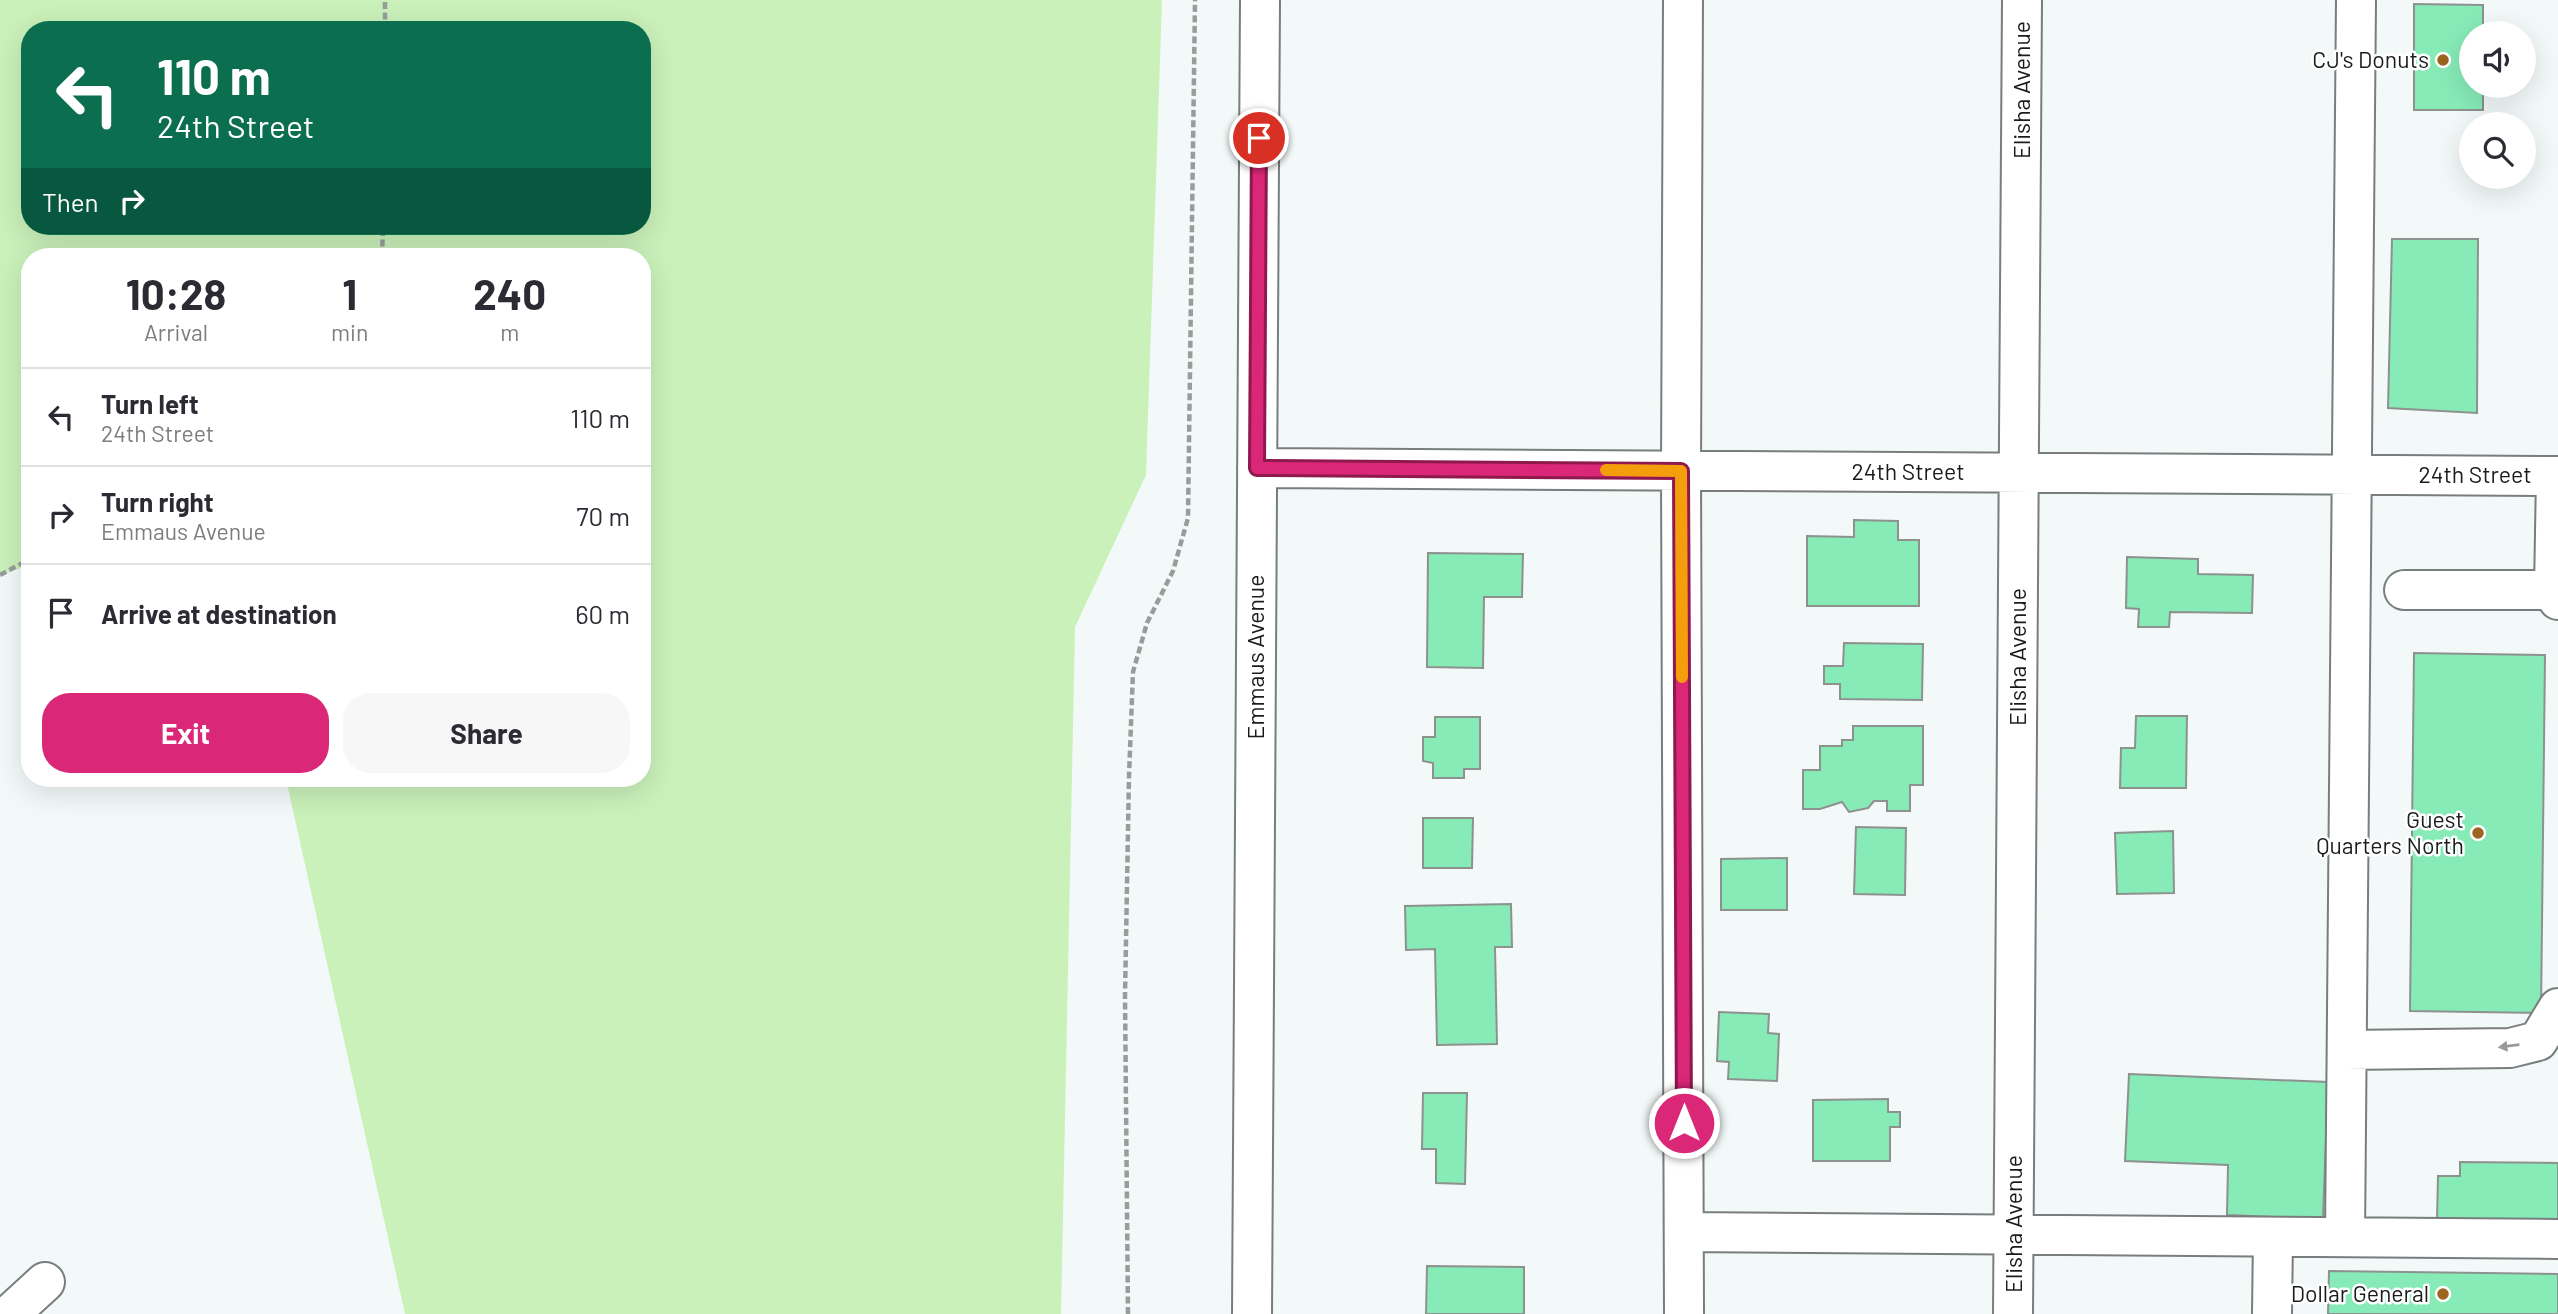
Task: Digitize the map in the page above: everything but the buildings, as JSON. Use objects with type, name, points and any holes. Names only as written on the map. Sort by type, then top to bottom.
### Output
[{"type":"street","name":"Emmaus Avenue","points":[[1252,1314],[1260,0]]},
{"type":"street","points":[[1684,0],[1681,471],[1684,1314]]},
{"type":"street","name":"Elisha Avenue","points":[[2013,1314],[2022,0]]},
{"type":"street","points":[[2345,1237],[2356,0]]},
{"type":"street","name":"24th Street","points":[[1257,468],[2557,476]]},
{"type":"street","points":[[2404,590],[2557,593],[2557,476]]},
{"type":"street","points":[[2347,1050],[2510,1048],[2538,1041],[2558,1008]]},
{"type":"street","points":[[1684,1232],[2558,1239]]},
{"type":"street","points":[[2272,1314],[2273,1237]]},
{"type":"street","points":[[10,1314],[45,1282]]},
{"type":"path","points":[[385,0],[385,21]]},
{"type":"path","points":[[1128,1314],[1125,996],[1133,672],[1147,623],[1173,571],[1188,518],[1195,0]]},
{"type":"path","points":[[0,575],[21,564]]},
{"type":"green space","points":[[0,0],[1162,0],[1146,475],[1075,627],[1061,1314],[405,1314],[288,787],[651,787],[651,248],[21,248],[21,568],[0,575]]},
{"type":"slow traffic","points":[[1606,470],[1681,471],[1682,677]]},
{"type":"place","name":"CJ's Donuts","points":[[2443,60]]},
{"type":"place","name":"Guest Quarters North","points":[[2478,833]]},
{"type":"place","name":"Dollar General","points":[[2443,1294]]},
{"type":"route","points":[[1259,138],[1257,468],[1681,471],[1684,1123]]}]
